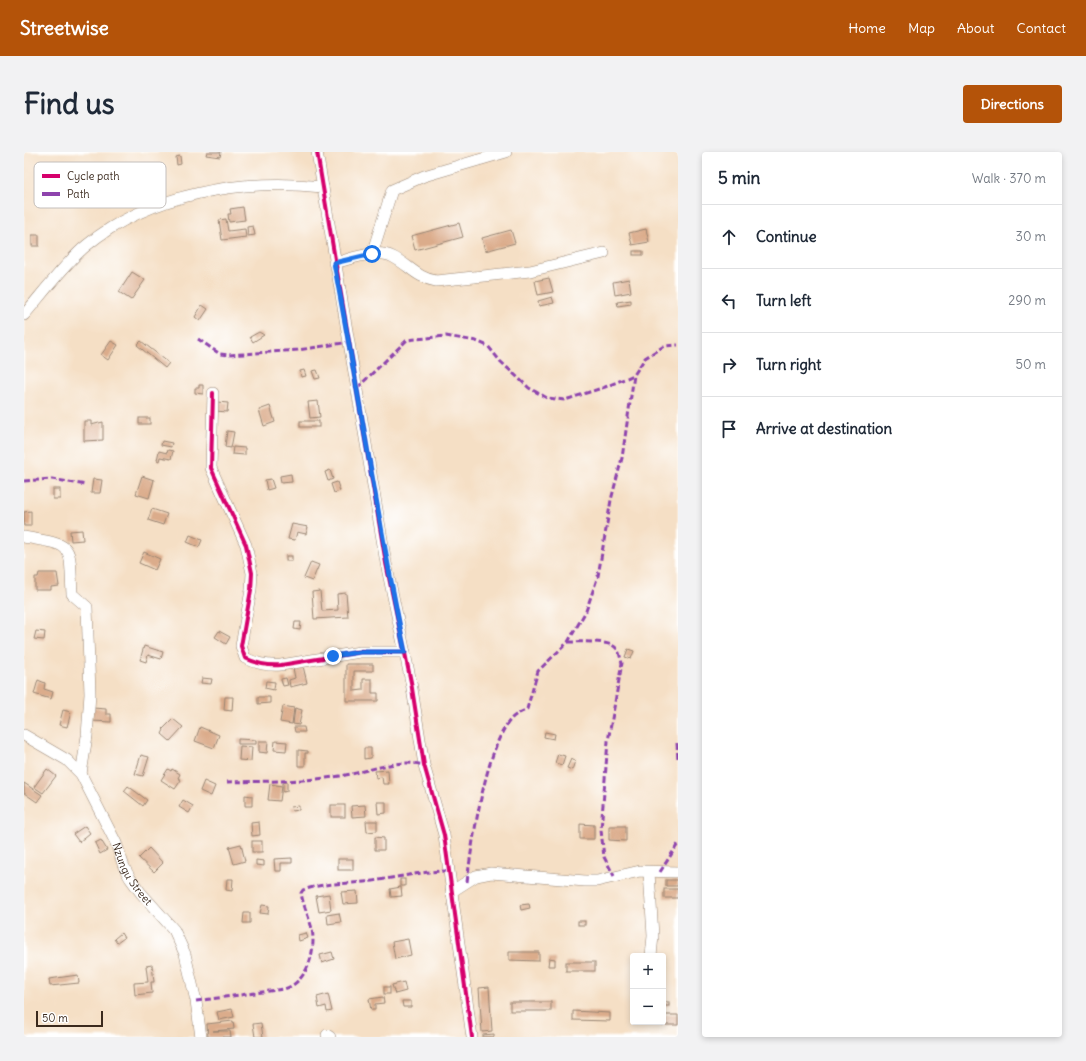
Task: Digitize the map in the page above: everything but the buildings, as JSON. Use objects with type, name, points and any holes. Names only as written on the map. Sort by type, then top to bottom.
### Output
[{"type":"street","points":[[317,152],[334,263],[350,342],[386,562],[405,652],[424,766],[444,835],[451,892],[467,986],[472,1037]]},
{"type":"street","points":[[372,254],[392,190],[424,176],[506,152]]},
{"type":"street","points":[[166,202],[202,192],[292,184],[323,187]]},
{"type":"street","points":[[24,315],[85,246],[105,230],[133,215],[151,208]]},
{"type":"street","points":[[334,263],[372,254],[391,256],[426,280],[436,281],[530,271],[604,253]]},
{"type":"street","points":[[213,393],[211,468],[246,545],[252,572],[252,590],[241,646],[246,658],[270,666],[360,652],[405,652]]},
{"type":"street","points":[[24,537],[58,543],[66,547],[70,554],[72,594],[87,607],[90,694],[88,736],[82,774]]},
{"type":"street","name":"Nzungu Street","points":[[24,735],[61,756],[75,766],[82,774],[116,843],[124,867],[130,878],[141,893],[168,922],[177,936],[185,954],[196,1001],[201,1037]]},
{"type":"street","points":[[649,872],[653,936],[651,953]]},
{"type":"street","points":[[451,892],[484,874],[597,881],[622,874],[678,872]]},
{"type":"marked path","points":[[357,388],[407,340],[446,336],[476,341],[488,346],[500,361],[529,388],[547,398],[565,400],[605,387],[634,375]]},
{"type":"marked path","points":[[198,339],[220,354],[229,355],[298,350],[350,342]]},
{"type":"marked path","points":[[467,882],[472,844],[487,772],[502,732],[511,719],[527,709],[538,671],[568,642],[586,611],[598,576],[611,500],[622,458],[634,375],[645,358],[664,346],[678,345]]},
{"type":"marked path","points":[[24,481],[52,479],[86,485]]},
{"type":"marked path","points":[[568,642],[594,642],[612,645],[618,651],[622,663],[608,741],[601,830],[604,857],[614,876]]},
{"type":"marked path","points":[[677,743],[678,761]]},
{"type":"marked path","points":[[227,782],[284,781],[326,778],[393,764],[414,763],[424,765]]},
{"type":"marked path","points":[[660,872],[678,844]]},
{"type":"marked path","points":[[196,1001],[284,989],[299,980],[308,965],[313,947],[312,929],[301,893],[303,890],[326,885],[375,881],[428,872],[449,871]]},
{"type":"cycle path","points":[[317,152],[386,563],[411,682],[424,765],[444,835],[472,1037]]},
{"type":"cycle path","points":[[213,393],[211,468],[246,545],[252,573],[251,590],[241,646],[245,658],[268,665],[281,665],[360,652],[405,652]]},
{"type":"route","points":[[333,656],[360,652],[405,652],[386,562],[350,342],[334,263],[372,254]]}]
